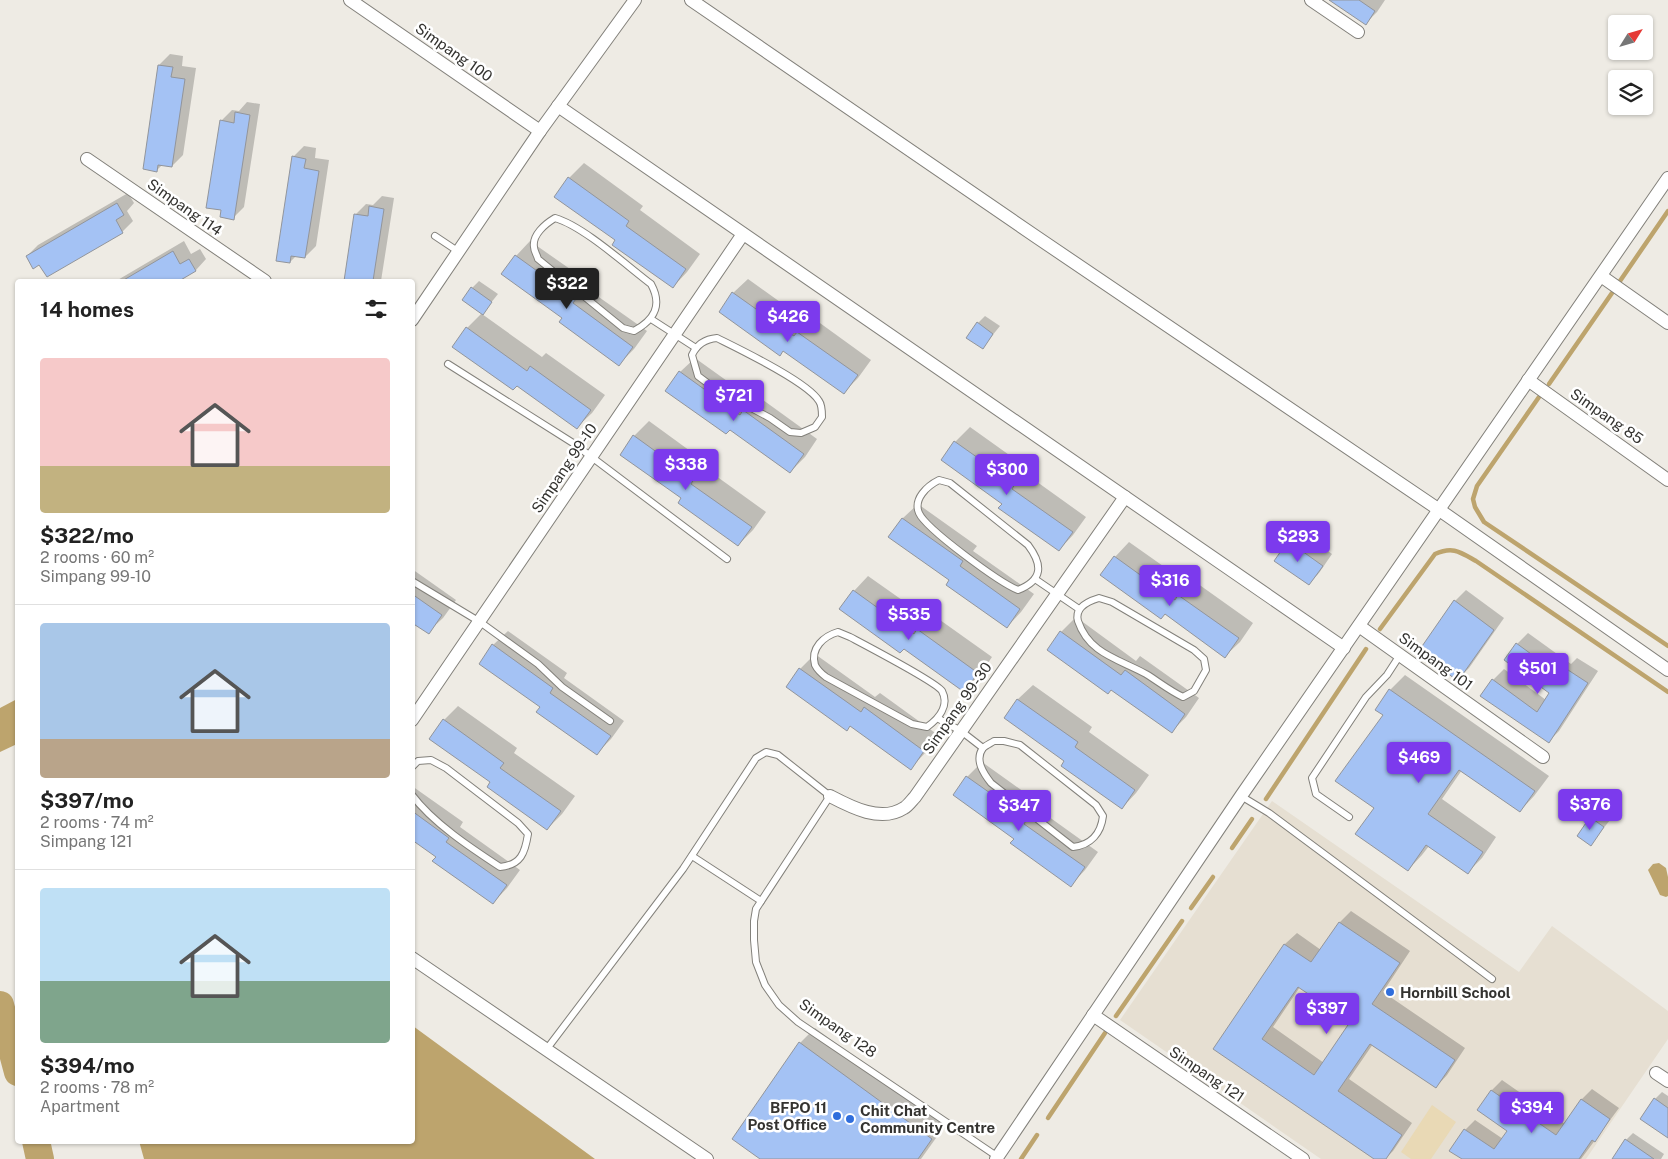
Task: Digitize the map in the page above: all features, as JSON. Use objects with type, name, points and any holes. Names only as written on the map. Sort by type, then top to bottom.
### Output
[{"type":"street","name":"Simpang 100","points":[[350,0],[540,131]]},
{"type":"street","points":[[415,316],[540,131],[635,0]]},
{"type":"street","points":[[691,0],[1030,233],[1438,509],[1668,670]]},
{"type":"street","points":[[1311,0],[1358,32]]},
{"type":"street","points":[[558,106],[1344,648]]},
{"type":"street","name":"Simpang 114","points":[[88,159],[262,279]]},
{"type":"street","points":[[998,1158],[1241,796],[1668,178]]},
{"type":"street","name":"Simpang 99-10","points":[[415,716],[743,234]]},
{"type":"street","points":[[1601,276],[1668,323]]},
{"type":"street","name":"Simpang 85","points":[[1528,380],[1668,480]]},
{"type":"street","name":"Simpang 99-30","points":[[830,796],[846,805],[875,814],[893,813],[905,808],[1124,497]]},
{"type":"street","name":"Simpang 101","points":[[1359,626],[1543,757]]},
{"type":"street","points":[[415,960],[707,1159]]},
{"type":"street","name":"Simpang 121","points":[[1093,1016],[1303,1159]]},
{"type":"street","points":[[1656,1073],[1668,1081]]},
{"type":"lane","points":[[555,218],[565,221],[651,284],[656,294],[656,309],[651,319],[644,326],[634,331],[623,328],[538,259],[534,246],[538,233],[546,223],[555,218]]},
{"type":"lane","points":[[435,236],[459,252]]},
{"type":"lane","points":[[651,319],[696,348]]},
{"type":"lane","points":[[717,338],[758,358],[814,394],[820,403],[822,417],[815,427],[802,434],[790,432],[770,418],[714,388],[698,376],[692,355],[696,348],[707,339],[717,338]]},
{"type":"lane","points":[[448,364],[592,456],[728,559]]},
{"type":"lane","points":[[939,480],[950,483],[1028,545],[1036,556],[1039,569],[1034,579],[1026,587],[1018,590],[1008,586],[962,553],[928,525],[919,514],[917,504],[921,494],[929,485],[939,480]]},
{"type":"lane","points":[[1034,579],[1079,609]]},
{"type":"lane","points":[[415,583],[480,622],[538,664],[562,687],[610,721]]},
{"type":"lane","points":[[1099,598],[1112,602],[1194,650],[1204,659],[1206,670],[1201,681],[1194,691],[1183,697],[1098,649],[1084,635],[1077,617],[1079,609],[1089,601],[1099,598]]},
{"type":"lane","points":[[838,632],[926,680],[941,690],[945,702],[939,719],[927,727],[912,724],[826,678],[816,666],[814,653],[820,642],[829,634],[838,632]]},
{"type":"lane","points":[[1349,817],[1316,794],[1312,778],[1366,697],[1387,675],[1400,655]]},
{"type":"lane","points":[[939,719],[961,731],[983,748]]},
{"type":"lane","points":[[994,741],[1004,741],[1020,745],[1096,805],[1103,816],[1102,826],[1093,838],[1082,846],[1073,847],[992,783],[982,772],[980,758],[983,748],[994,741]]},
{"type":"lane","name":"Simpang 99-30","points":[[692,856],[756,758],[766,752],[778,755],[830,796]]},
{"type":"lane","points":[[415,764],[418,761],[431,760],[446,768],[518,823],[528,834],[526,846],[520,860],[510,866],[500,867],[450,830],[415,799]]},
{"type":"lane","name":"Simpang 128","points":[[830,796],[756,910],[754,921],[756,962],[765,985],[779,1006],[798,1022],[998,1158]]},
{"type":"lane","points":[[1241,796],[1269,813],[1492,979]]},
{"type":"lane","points":[[546,1050],[692,856],[762,901]]},
{"type":"shaded area","points":[[15,700],[15,745],[0,752],[0,708]]},
{"type":"shaded area","name":"Hornbill School","points":[[1272,801],[1519,972],[1552,926],[1668,1011],[1668,1039],[1586,1159],[1321,1159],[1120,1020]]},
{"type":"shaded area","points":[[1659,863],[1666,868],[1668,877],[1668,896],[1666,897],[1660,895],[1648,870],[1653,864]]},
{"type":"shaded area","points":[[415,1027],[595,1159],[144,1159],[140,1144],[415,1144]]},
{"type":"shaded area","points":[[1432,1105],[1456,1122],[1431,1159],[1411,1159],[1401,1152]]},
{"type":"building","points":[[1329,0],[1359,0],[1375,11],[1366,25]]},
{"type":"building","points":[[158,65],[173,67],[171,77],[185,79],[172,167],[158,165],[157,172],[143,169]]},
{"type":"building","points":[[235,112],[250,115],[234,220],[220,217],[221,210],[206,208],[220,120],[234,123]]},
{"type":"building","points":[[292,156],[306,159],[304,168],[319,171],[305,258],[291,256],[290,263],[276,261]]},
{"type":"building","points":[[568,177],[629,221],[626,226],[686,269],[673,288],[612,245],[615,240],[554,197]]},
{"type":"building","points":[[117,203],[124,215],[116,220],[123,233],[47,277],[39,265],[33,269],[26,256]]},
{"type":"building","points":[[369,206],[384,209],[373,279],[344,279],[354,214],[368,216]]},
{"type":"building","points":[[173,251],[180,264],[189,259],[196,271],[182,279],[125,279]]},
{"type":"building","points":[[515,255],[576,299],[573,303],[633,347],[619,366],[559,322],[562,318],[501,274]]},
{"type":"building","points":[[471,287],[492,302],[483,315],[462,300]]},
{"type":"building","points":[[732,292],[794,336],[797,332],[858,375],[844,394],[783,351],[780,356],[719,312]]},
{"type":"building","points":[[977,322],[993,334],[983,349],[966,338]]},
{"type":"building","points":[[466,327],[527,371],[530,366],[591,410],[577,429],[517,386],[513,390],[452,347]]},
{"type":"building","points":[[679,371],[740,415],[743,410],[804,454],[790,473],[730,430],[726,434],[665,391]]},
{"type":"building","points":[[633,435],[694,479],[691,484],[752,527],[738,546],[678,503],[681,498],[620,455]]},
{"type":"building","points":[[954,441],[1015,484],[1012,489],[1073,532],[1059,551],[998,508],[1002,504],[941,460]]},
{"type":"building","points":[[902,518],[963,561],[960,566],[1020,609],[1007,628],[946,585],[949,580],[888,537]]},
{"type":"building","points":[[1288,541],[1323,566],[1309,585],[1274,561]]},
{"type":"building","points":[[1114,556],[1175,600],[1178,595],[1239,638],[1225,658],[1165,614],[1161,619],[1100,575]]},
{"type":"building","points":[[853,590],[914,634],[917,629],[978,673],[964,692],[904,649],[900,653],[839,609]]},
{"type":"building","points":[[415,596],[442,615],[429,634],[415,625]]},
{"type":"building","points":[[1454,600],[1494,630],[1458,681],[1418,652]]},
{"type":"building","points":[[1060,631],[1121,675],[1125,670],[1185,714],[1172,733],[1111,690],[1108,694],[1047,650]]},
{"type":"building","points":[[1516,643],[1560,675],[1565,668],[1588,683],[1549,743],[1480,696],[1492,679],[1537,712],[1549,693],[1504,660]]},
{"type":"building","points":[[492,644],[553,688],[550,693],[611,736],[597,755],[536,712],[540,707],[479,664]]},
{"type":"building","points":[[799,668],[861,712],[864,707],[924,751],[911,770],[850,726],[847,731],[786,687]]},
{"type":"building","points":[[1389,689],[1535,791],[1520,812],[1459,770],[1428,814],[1483,852],[1468,874],[1426,845],[1408,871],[1355,834],[1374,808],[1335,781],[1383,715],[1375,710]]},
{"type":"building","points":[[1017,699],[1078,742],[1075,747],[1135,790],[1122,809],[1061,766],[1064,761],[1004,718]]},
{"type":"building","points":[[443,719],[504,763],[500,768],[561,811],[547,830],[487,787],[490,782],[429,739]]},
{"type":"building","points":[[966,776],[1027,819],[1024,824],[1085,867],[1071,887],[1010,843],[1014,839],[953,795]]},
{"type":"building","points":[[415,813],[449,838],[446,842],[507,885],[493,904],[432,861],[436,857],[415,842]]},
{"type":"building","points":[[1590,817],[1604,827],[1591,846],[1577,836]]},
{"type":"building","points":[[1339,922],[1400,963],[1372,1004],[1455,1060],[1436,1088],[1370,1044],[1338,1091],[1402,1135],[1386,1159],[1374,1159],[1213,1049],[1284,944],[1311,962]],"holes":[[[1298,987],[1350,1022],[1314,1075],[1262,1039]]]},
{"type":"building","points":[[799,1042],[932,1139],[918,1159],[760,1159],[732,1139]]},
{"type":"building","points":[[1491,1090],[1556,1135],[1581,1099],[1610,1119],[1595,1142],[1592,1140],[1579,1159],[1462,1159],[1449,1151],[1464,1129],[1494,1149],[1507,1131],[1477,1110]]},
{"type":"building","points":[[1654,1098],[1668,1108],[1668,1138],[1640,1119]]},
{"type":"building","points":[[1625,1139],[1654,1159],[1612,1159]]},
{"type":"waterway","points":[[1620,281],[1668,211]]},
{"type":"waterway","points":[[1549,384],[1612,293]]},
{"type":"waterway","points":[[1539,397],[1477,486],[1473,499],[1475,507],[1484,522],[1668,646]]},
{"type":"waterway","points":[[1380,629],[1435,554],[1452,550],[1476,561],[1668,692]]},
{"type":"waterway","points":[[1266,799],[1366,649]]},
{"type":"waterway","points":[[1232,848],[1252,819]]},
{"type":"waterway","points":[[1191,908],[1213,877]]},
{"type":"waterway","points":[[1116,1016],[1182,921]]},
{"type":"waterway","points":[[0,1005],[15,1061]]},
{"type":"waterway","points":[[1048,1118],[1105,1033]]},
{"type":"waterway","points":[[1021,1159],[1037,1135]]},
{"type":"waterway","points":[[37,1144],[40,1159]]},
{"type":"place","name":"Hornbill School","points":[[1390,992]]},
{"type":"place","name":"BFPO 11 Post Office","points":[[837,1116]]},
{"type":"place","name":"Chit Chat Community Centre","points":[[850,1119]]}]
